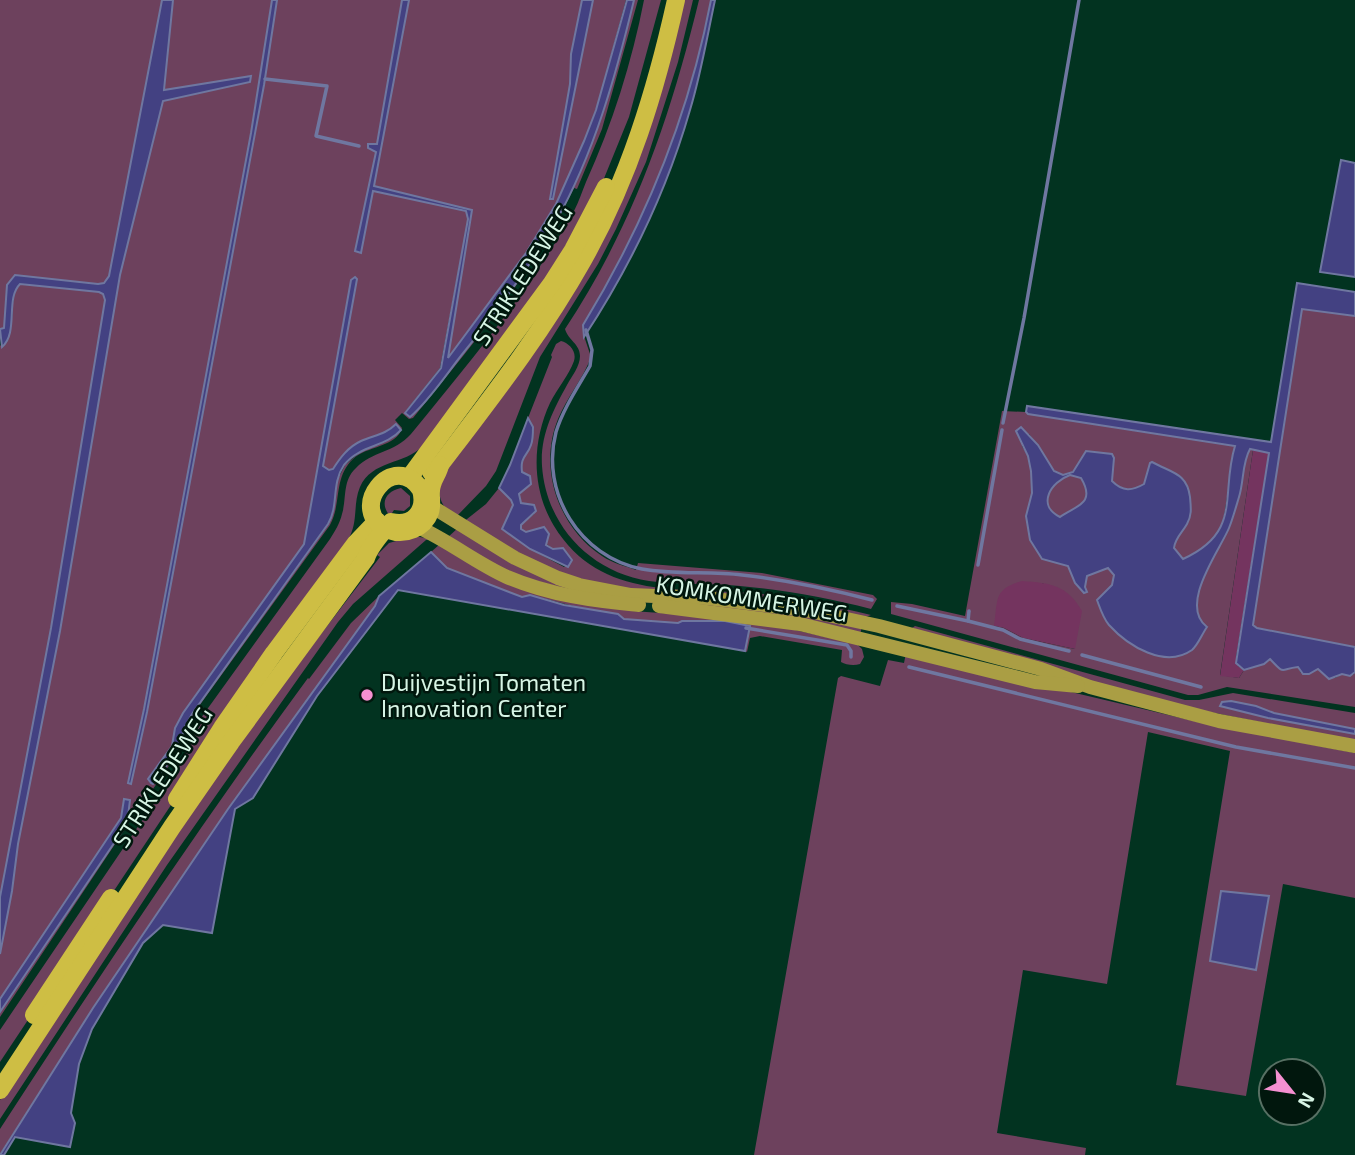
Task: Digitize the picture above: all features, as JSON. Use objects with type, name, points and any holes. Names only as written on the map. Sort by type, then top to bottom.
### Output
[{"type":"main road","name":"STRIKLEDEWEG","points":[[423,492],[430,448],[552,283],[603,195],[634,114],[665,0]]},
{"type":"main road","name":"STRIKLEDEWEG","points":[[423,492],[440,465],[524,354],[584,258],[636,145],[664,55],[676,0]]},
{"type":"main road","points":[[360,551],[362,497],[369,480],[378,471],[403,463],[430,448]]},
{"type":"main road","points":[[391,477],[423,492],[427,517],[418,527],[405,532],[386,527],[372,508],[375,489],[391,477]]},
{"type":"main road","points":[[386,527],[391,522],[401,524],[412,520],[420,511],[423,492]]},
{"type":"main road","name":"KOMKOMMERWEG","points":[[423,492],[515,558],[579,585],[631,594],[743,602],[805,610],[879,626],[1041,669],[1090,687],[1219,721],[1355,746]]},
{"type":"main road","name":"STRIKLEDEWEG","points":[[0,1068],[222,728],[360,551],[386,527]]},
{"type":"main road","name":"KOMKOMMERWEG","points":[[418,527],[509,578],[556,593],[800,624],[1035,681],[1090,687]]},
{"type":"main road","name":"STRIKLEDEWEG","points":[[0,1090],[172,827],[360,551]]},
{"type":"shaded area","points":[[0,0],[162,0],[109,276],[104,283],[98,284],[15,275],[7,285],[4,328],[0,329]]},
{"type":"shaded area","points":[[162,0],[173,0],[164,90],[251,76],[250,82],[163,101],[120,275],[60,631],[18,844],[0,954],[0,897],[51,628],[105,300],[99,292],[20,284],[13,298],[10,333],[2,347],[0,329],[4,328],[7,285],[15,275],[98,284],[104,283],[109,276]]},
{"type":"shaded area","points":[[173,0],[272,0],[251,133],[128,783],[131,784],[147,712],[277,0],[402,0],[377,145],[369,144],[376,152],[355,251],[361,253],[373,191],[467,211],[468,219],[440,368],[405,412],[410,417],[501,305],[556,221],[593,141],[612,85],[634,0],[638,0],[602,129],[577,189],[574,188],[558,219],[540,250],[500,308],[413,418],[409,419],[402,413],[395,420],[402,428],[399,434],[388,443],[365,451],[347,466],[340,482],[330,525],[194,713],[181,748],[153,789],[146,790],[127,826],[0,1017],[0,1012],[127,824],[125,799],[121,818],[0,999],[0,954],[18,844],[60,631],[103,366],[120,275],[163,101],[250,82],[250,76],[164,90]],"holes":[[[351,280],[323,466],[329,470],[333,469],[356,443],[390,431],[397,434],[385,442],[365,448],[345,465],[336,483],[328,524],[192,714],[180,741],[153,783],[150,783],[148,779],[172,746],[175,728],[183,713],[304,544]]]},
{"type":"shaded area","points":[[272,0],[277,0],[264,85],[147,712],[131,784],[128,783],[251,133]]},
{"type":"shaded area","points":[[402,0],[409,0],[374,186],[472,210],[448,358],[526,253],[556,204],[596,110],[627,0],[634,0],[602,114],[570,195],[535,255],[501,305],[410,417],[405,413],[441,368],[468,219],[466,211],[373,191],[361,253],[355,251],[376,152],[368,148],[368,144],[377,144]]},
{"type":"shaded area","points":[[409,0],[582,0],[571,54],[570,84],[550,198],[553,199],[593,0],[626,0],[596,110],[556,204],[526,253],[448,358],[472,211],[374,186]]},
{"type":"shaded area","points":[[582,0],[593,0],[553,199],[550,199],[570,84],[571,54]]},
{"type":"shaded area","points":[[644,0],[661,0],[629,117],[594,203],[561,262],[423,446],[407,457],[380,467],[365,478],[358,493],[350,536],[0,1062],[0,1030],[181,763],[198,722],[330,539],[341,517],[347,484],[352,473],[362,462],[397,445],[411,434],[497,326],[556,241],[576,207],[613,116],[634,47]]},
{"type":"shaded area","points":[[680,0],[693,0],[678,62],[646,162],[598,264],[540,357],[496,471],[486,486],[455,518],[441,500],[442,478],[593,246]]},
{"type":"shaded area","points":[[699,0],[711,0],[702,43],[677,127],[645,209],[583,325],[591,357],[558,419],[552,438],[550,457],[556,495],[563,513],[574,529],[587,544],[610,561],[636,570],[638,563],[762,573],[873,595],[877,599],[871,609],[773,590],[649,581],[628,576],[608,568],[575,542],[552,508],[545,488],[542,455],[545,434],[580,360],[578,348],[565,329],[611,251],[647,170],[675,87]]},
{"type":"shaded area","points":[[711,0],[715,0],[681,140],[632,256],[584,337],[583,325],[626,248],[662,168],[690,85]]},
{"type":"shaded area","points":[[1341,160],[1355,163],[1355,277],[1320,272]]},
{"type":"shaded area","points":[[355,277],[357,279],[323,466],[329,470],[333,469],[352,446],[384,433],[396,424],[401,430],[388,440],[358,453],[344,465],[328,524],[192,714],[184,729],[180,747],[153,784],[148,779],[172,746],[175,728],[183,713],[304,544],[351,280]]},
{"type":"shaded area","points":[[21,283],[99,292],[105,300],[51,628],[0,897],[0,345],[2,347],[10,330],[15,293]]},
{"type":"shaded area","points":[[1297,283],[1355,292],[1355,316],[1302,309],[1253,625],[1355,647],[1355,672],[1350,676],[1342,674],[1329,679],[1318,669],[1309,674],[1303,674],[1298,667],[1283,670],[1270,659],[1264,664],[1244,670],[1236,663],[1269,453],[1250,449],[1247,454],[1241,491],[1232,520],[1199,592],[1199,617],[1207,627],[1194,648],[1181,655],[1159,656],[1136,647],[1109,625],[1097,600],[1112,585],[1114,575],[1108,568],[1087,576],[1087,592],[1084,593],[1075,583],[1068,566],[1042,559],[1030,540],[1026,516],[1032,493],[1031,471],[1028,456],[1016,431],[1021,427],[1038,445],[1054,471],[1063,475],[1073,472],[1086,451],[1112,454],[1112,481],[1124,489],[1144,484],[1152,462],[1182,478],[1188,489],[1190,514],[1174,548],[1183,559],[1202,548],[1214,537],[1222,524],[1235,446],[1028,414],[1027,406],[1271,442]],"holes":[[[1070,475],[1081,478],[1085,487],[1085,499],[1082,504],[1060,517],[1049,506],[1052,488]]]},
{"type":"shaded area","points":[[1302,309],[1355,316],[1355,647],[1253,625]]},
{"type":"shaded area","points":[[561,341],[572,348],[574,361],[544,418],[537,449],[537,465],[546,511],[573,551],[595,568],[620,579],[647,586],[775,595],[871,615],[863,618],[653,594],[561,575],[462,523],[486,504],[499,488],[513,505],[502,529],[530,549],[564,567],[570,564],[571,558],[560,548],[553,549],[529,531],[526,533],[521,529],[521,525],[534,514],[527,504],[521,503],[519,494],[529,486],[527,475],[522,472],[523,458],[531,446],[528,418],[551,355],[556,344]]},
{"type":"shaded area","points":[[1002,411],[1026,412],[1236,446],[1221,526],[1209,543],[1183,559],[1174,548],[1175,541],[1186,526],[1165,470],[1150,463],[1144,484],[1124,489],[1112,481],[1114,458],[1086,451],[1074,470],[1060,474],[1048,463],[1029,434],[1022,446],[1028,456],[1031,471],[1032,493],[1026,516],[1030,540],[1068,566],[1075,583],[1085,587],[1087,576],[1107,568],[1114,574],[1112,585],[1097,601],[1108,624],[1154,655],[1180,655],[1206,627],[1199,617],[1199,592],[1210,563],[1231,524],[1250,449],[1253,450],[1220,675],[1239,678],[1244,670],[1264,664],[1270,659],[1274,664],[1298,667],[1301,673],[1312,673],[1318,668],[1335,678],[1342,674],[1353,675],[1355,672],[1355,707],[1227,687],[1188,695],[891,614],[891,602],[965,616]],"holes":[[[1043,583],[1075,649],[1023,638],[994,626]]]},
{"type":"shaded area","points":[[528,418],[533,427],[533,439],[523,460],[522,472],[530,476],[531,484],[519,494],[521,503],[534,505],[536,511],[521,525],[521,529],[526,532],[544,527],[549,534],[546,545],[553,549],[563,548],[572,560],[568,567],[530,549],[502,529],[513,505],[499,488]]},
{"type":"shaded area","points":[[1253,450],[1269,453],[1236,658],[1238,666],[1244,670],[1239,678],[1220,676]]},
{"type":"shaded area","points":[[1070,475],[1081,478],[1086,487],[1086,499],[1060,517],[1049,506],[1049,494],[1057,483]]},
{"type":"shaded area","points":[[401,488],[410,496],[410,506],[404,511],[394,510],[390,516],[385,507],[386,498],[391,492]]},
{"type":"shaded area","points":[[458,528],[557,581],[729,602],[862,626],[860,635],[758,614],[597,597],[514,575],[447,538]]},
{"type":"shaded area","points":[[414,536],[431,539],[426,540],[353,604],[338,622],[167,865],[0,1119],[0,1100],[6,1087],[94,951],[275,694],[380,557],[377,555],[389,543]]},
{"type":"shaded area","points":[[440,544],[463,558],[632,611],[747,619],[857,644],[864,657],[860,664],[848,664],[841,662],[842,650],[760,636],[750,638],[747,652],[749,626],[725,621],[678,623],[624,619],[530,595],[522,597],[510,594],[447,568],[431,552]]},
{"type":"shaded area","points":[[431,552],[447,568],[522,597],[530,595],[564,605],[618,614],[624,619],[678,623],[725,621],[750,626],[745,651],[398,590],[317,696],[253,798],[235,809],[212,933],[163,925],[143,943],[92,1029],[79,1064],[71,1113],[75,1123],[70,1147],[15,1137],[4,1155],[0,1155],[93,1008],[228,809],[375,606],[379,596]]},
{"type":"shaded area","points":[[1022,581],[1057,587],[1076,602],[1082,611],[1075,649],[1023,638],[994,626],[1001,592]]},
{"type":"shaded area","points":[[379,596],[375,606],[228,809],[93,1008],[0,1154],[0,1129],[151,901],[308,678],[351,623]]},
{"type":"shaded area","points":[[915,626],[1185,700],[1233,693],[1355,713],[1355,729],[1274,713],[1256,706],[1223,707],[1355,734],[1355,741],[1200,710],[1117,689],[912,628]]},
{"type":"shaded area","points":[[906,653],[1215,726],[1355,753],[1355,898],[1283,884],[1246,1096],[1176,1085],[1230,751],[1148,732],[1107,984],[1023,970],[997,1133],[1086,1148],[1085,1155],[754,1155],[838,678],[841,676],[880,686],[888,660],[904,663]],"holes":[[[1221,892],[1256,970],[1210,961]]]},
{"type":"shaded area","points":[[1231,701],[1274,713],[1355,729],[1355,734],[1220,706],[1222,702]]},
{"type":"shaded area","points":[[124,799],[130,800],[127,824],[0,1012],[0,999],[121,818]]},
{"type":"shaded area","points":[[1221,891],[1269,896],[1256,970],[1210,961]]},
{"type":"waterway","points":[[1003,423],[1024,318],[1079,0]]},
{"type":"waterway","points":[[265,79],[327,86],[316,136],[359,146]]},
{"type":"waterway","points":[[586,330],[592,350],[590,366],[559,423],[553,455],[554,477],[560,499],[583,536],[600,551],[620,562],[642,569],[758,577],[872,600]]},
{"type":"waterway","points":[[978,565],[1002,430]]},
{"type":"waterway","points":[[897,606],[1003,630],[1020,639],[1069,651]]},
{"type":"waterway","points":[[968,621],[969,611]]},
{"type":"waterway","points":[[746,628],[847,645],[851,657]]},
{"type":"waterway","points":[[1082,655],[1201,687]]},
{"type":"waterway","points":[[909,667],[1236,747],[1355,768]]},
{"type":"place","name":"Duijvestijn Tomaten Innovation Center","points":[[367,695]]}]
